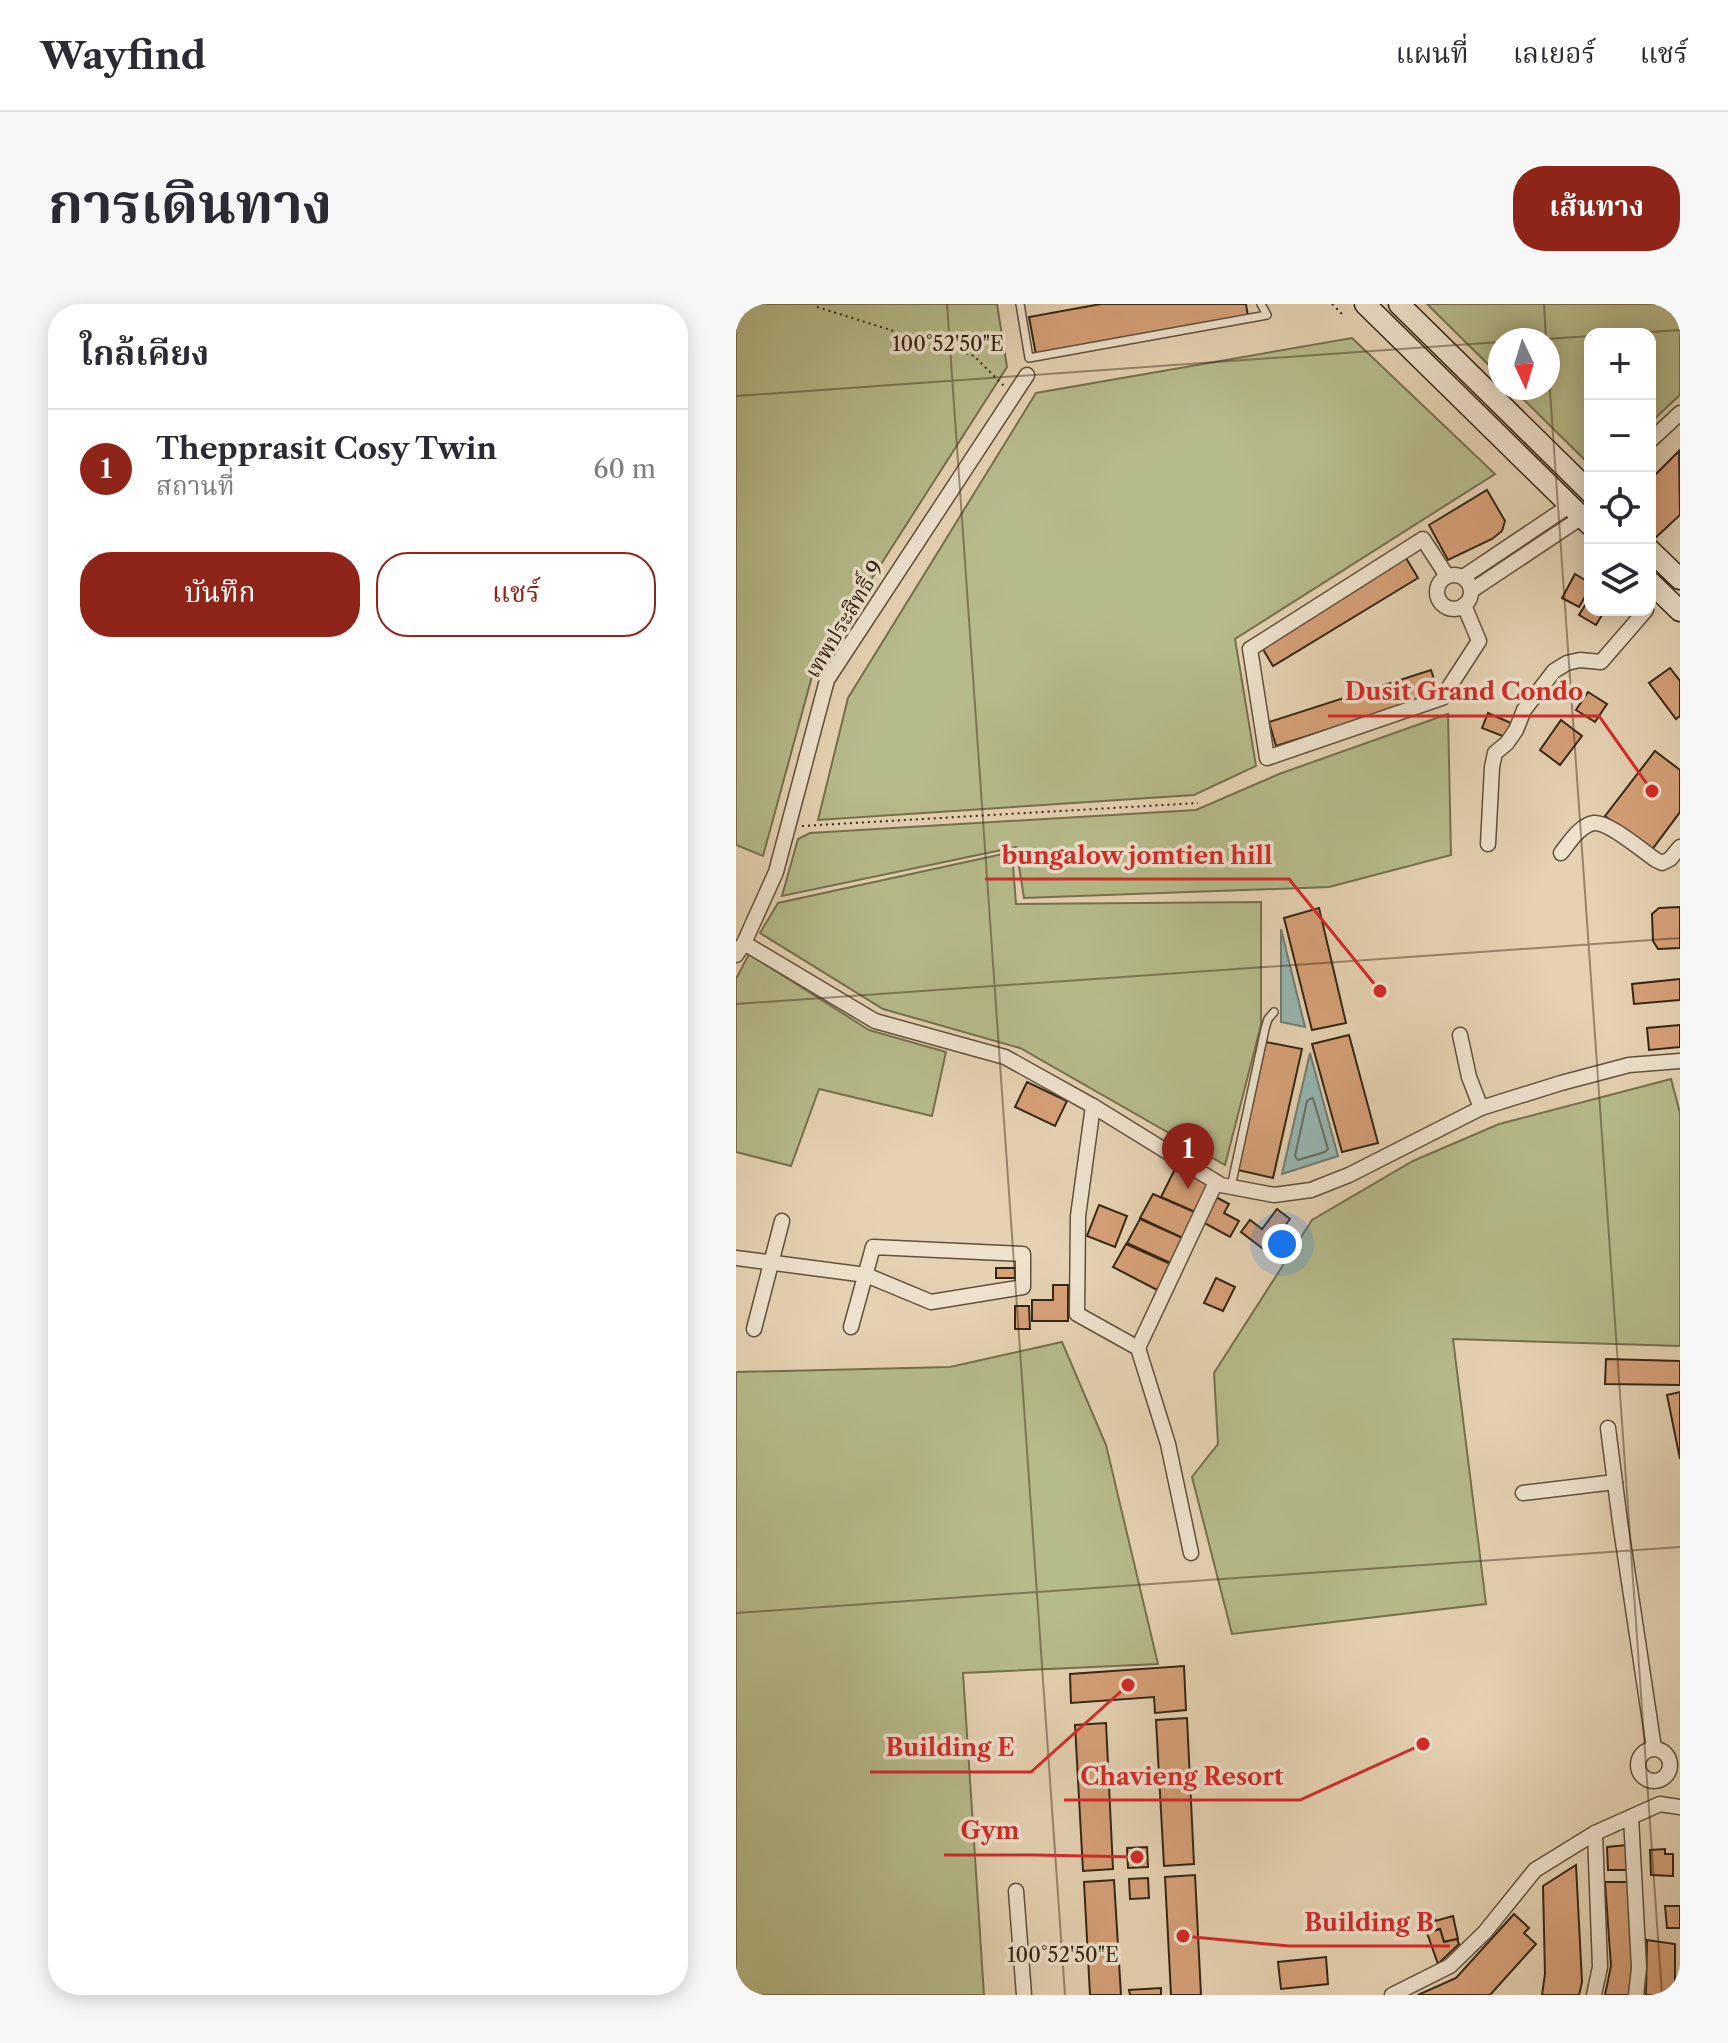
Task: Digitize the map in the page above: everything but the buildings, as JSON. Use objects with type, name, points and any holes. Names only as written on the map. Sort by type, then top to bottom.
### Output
[{"type":"main road","points":[[1365,304],[1580,516]]},
{"type":"main road","points":[[1399,304],[1584,486]]},
{"type":"main road","points":[[1656,556],[1680,579]]},
{"type":"main road","points":[[1656,600],[1680,611]]},
{"type":"street","name":"เทพประสิทธิ์ 9","points":[[740,949],[776,872],[827,680],[1027,375]]},
{"type":"street","points":[[1656,435],[1680,413]]},
{"type":"street","points":[[1463,577],[1580,516]]},
{"type":"street","points":[[1447,576],[1423,539],[1250,649],[1267,758],[1442,698],[1479,641],[1468,598],[1469,584],[1463,577],[1455,575],[1447,576],[1438,586],[1437,597],[1442,605],[1458,608],[1468,598],[1580,516]]},
{"type":"street","points":[[1488,844],[1495,753],[1507,743],[1524,710],[1554,671],[1580,660],[1601,662],[1638,616]]},
{"type":"street","points":[[1561,853],[1579,831],[1593,823],[1604,824],[1662,863],[1680,847]]},
{"type":"street","points":[[740,949],[875,1021],[1005,1057],[1093,1106],[1221,1185],[1274,1195],[1311,1190],[1349,1175],[1481,1108],[1629,1065],[1680,1061]]},
{"type":"street","points":[[1460,1035],[1469,1077],[1481,1108]]},
{"type":"street","points":[[1093,1106],[1078,1216],[1077,1314],[1138,1348]]},
{"type":"street","points":[[1191,1553],[1168,1444],[1138,1348],[1216,1182]]},
{"type":"street","points":[[754,1329],[782,1221]]},
{"type":"street","points":[[736,1258],[866,1275],[931,1302],[1023,1287],[1023,1254],[873,1247],[866,1275],[851,1327]]},
{"type":"street","points":[[1608,1428],[1654,1748]]},
{"type":"street","points":[[1523,1493],[1615,1482]]},
{"type":"street","points":[[1648,1749],[1664,1752],[1670,1760],[1667,1776],[1657,1781],[1642,1777],[1637,1767],[1640,1756],[1648,1749]]},
{"type":"street","points":[[1657,1781],[1660,1804]]},
{"type":"street","points":[[1392,1995],[1450,1966],[1485,1932],[1535,1870],[1595,1833],[1660,1804],[1680,1807]]},
{"type":"street","points":[[1631,1817],[1639,1968],[1636,1995]]},
{"type":"street","points":[[1594,1995],[1600,1967],[1595,1833]]},
{"type":"street","points":[[1016,1891],[1024,1995]]},
{"type":"lane","points":[[1020,304],[1029,358],[1267,315],[1261,304]]},
{"type":"lane","points":[[1231,1187],[1265,1029],[1274,1012]]},
{"type":"path","points":[[1332,304],[1342,314]]},
{"type":"path","points":[[817,307],[974,356],[1014,396]]},
{"type":"path","points":[[788,827],[1198,803]]},
{"type":"green space","points":[[736,304],[997,304],[1007,367],[814,669],[763,856],[736,845]]},
{"type":"green space","points":[[1427,304],[1680,304],[1680,395],[1656,417],[1656,328],[1584,328],[1584,459],[1524,400],[1560,400],[1560,328],[1488,328],[1488,364]]},
{"type":"green space","points":[[1352,338],[1495,474],[1235,639],[1256,766],[1194,795],[818,820],[848,698],[1036,393]]},
{"type":"green space","points":[[1448,714],[1451,855],[1329,887],[1024,898],[1016,847],[782,896],[798,839],[810,833],[1196,810],[1279,774]]},
{"type":"green space","points":[[1012,852],[1016,904],[1261,902],[1261,1025],[1225,1165],[1020,1048],[883,1009],[760,933],[778,903]]},
{"type":"green space","points":[[749,954],[869,1030],[946,1052],[932,1116],[819,1089],[791,1166],[736,1152],[736,979]]},
{"type":"green space","points":[[1671,1079],[1680,1113],[1680,1346],[1453,1339],[1486,1604],[1232,1634],[1192,1477],[1218,1444],[1214,1373],[1312,1220],[1413,1161],[1499,1124]]},
{"type":"green space","points":[[1062,1342],[1106,1445],[1158,1664],[963,1673],[984,1995],[759,1995],[736,1992],[736,1372],[950,1367]]},
{"type":"water","points":[[1281,929],[1305,1027],[1281,1022]]},
{"type":"water","points":[[1310,1053],[1338,1156],[1282,1174]]},
{"type":"place","name":"Dusit Grand Condo","points":[[1652,791]]},
{"type":"place","name":"bungalow jomtien hill","points":[[1380,991]]},
{"type":"place","name":"Thepprasit Cosy Twin","points":[[1188,1189]]},
{"type":"place","name":"Building E","points":[[1128,1685]]},
{"type":"place","name":"Chavieng Resort","points":[[1423,1744]]},
{"type":"place","name":"Gym","points":[[1137,1857]]},
{"type":"place","name":"Building B","points":[[1183,1936]]}]
